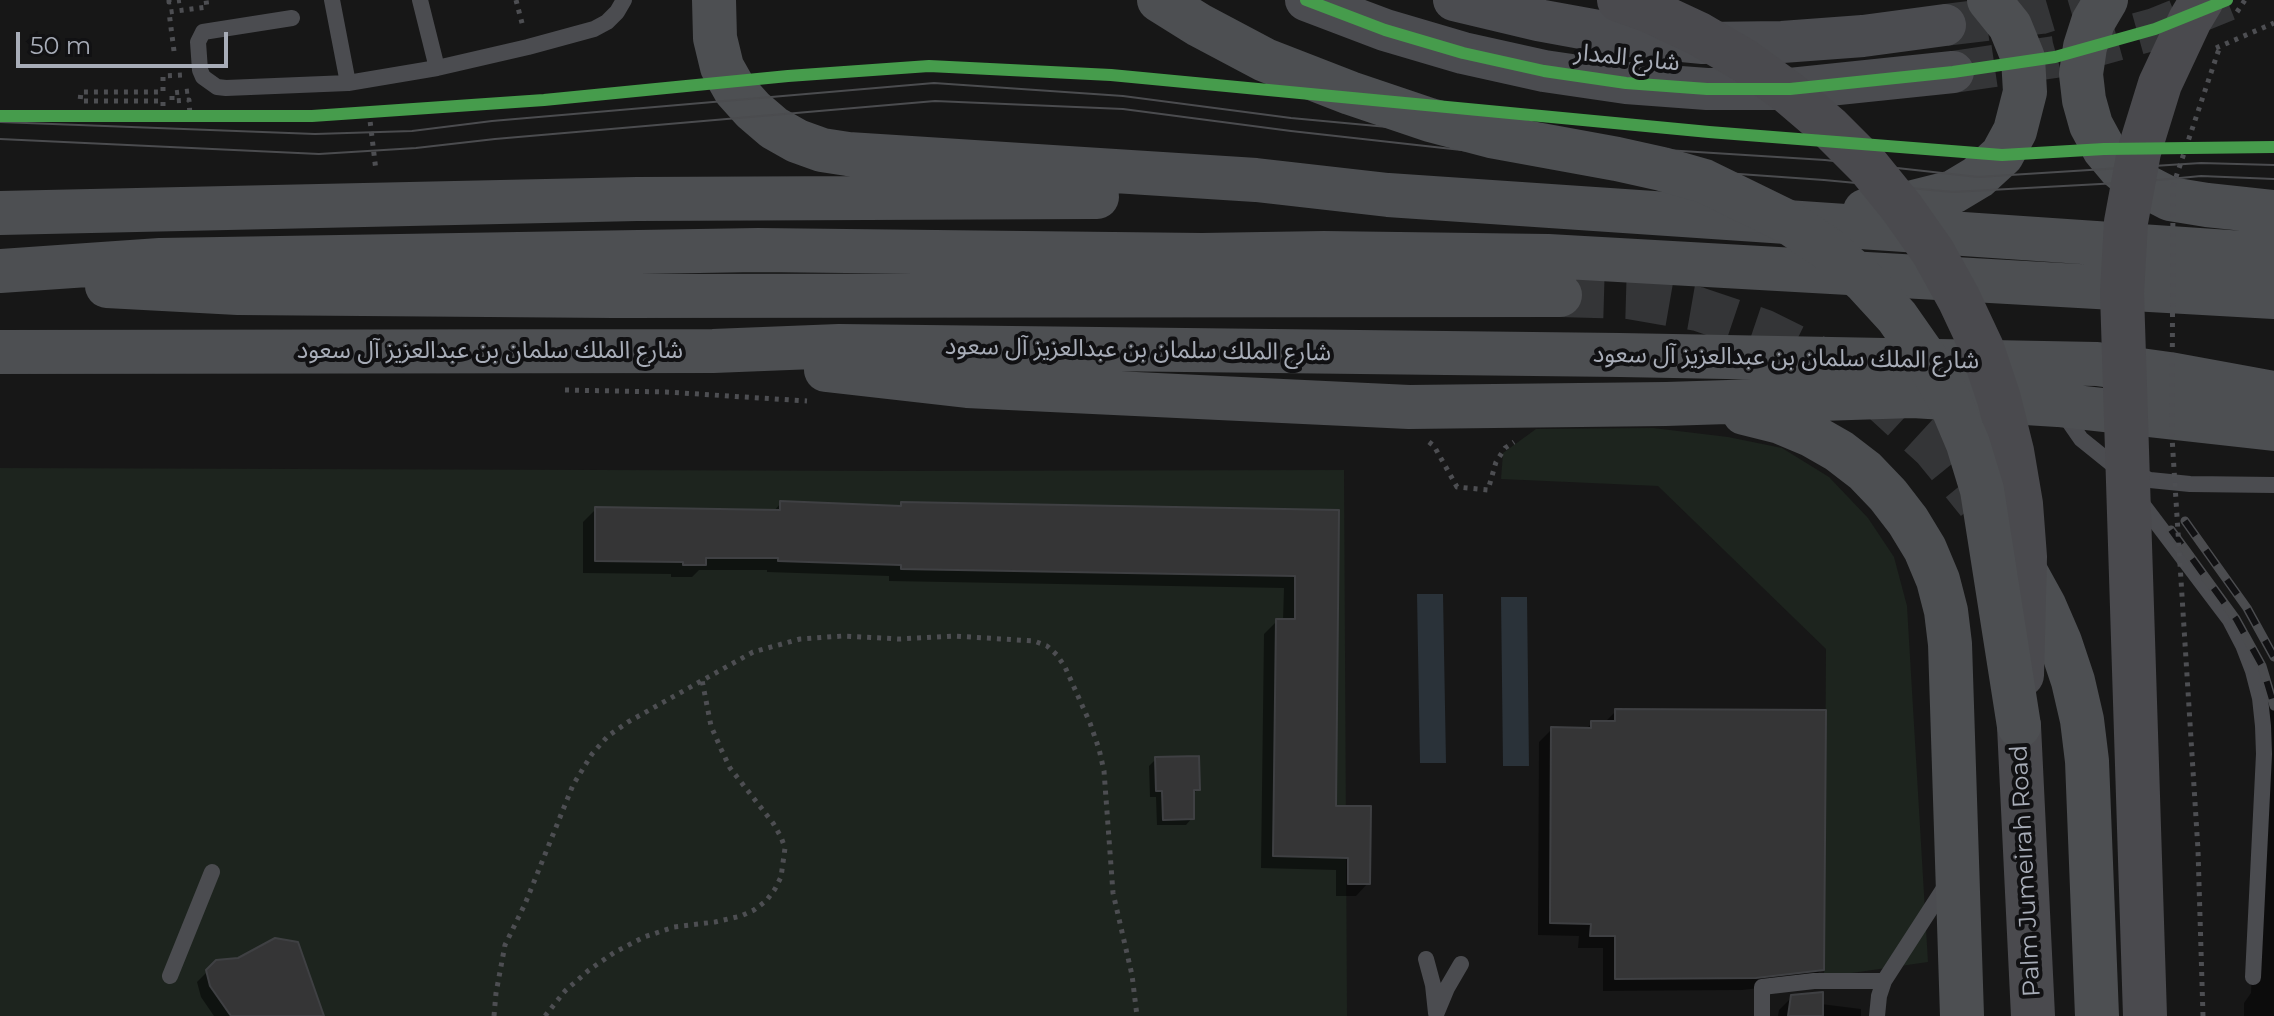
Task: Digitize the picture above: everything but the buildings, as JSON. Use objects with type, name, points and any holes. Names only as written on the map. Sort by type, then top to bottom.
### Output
[{"type":"main road","points":[[714,0],[715,38],[722,67],[735,90],[774,128],[822,150],[1256,180],[1388,195],[2274,255]]},
{"type":"main road","points":[[1159,0],[1265,60],[1350,93],[1430,120],[1491,136],[1617,159],[1704,181],[1788,222],[1828,249],[1897,317],[1949,399],[1968,444],[1982,490],[2019,726]]},
{"type":"main road","name":"Palm Jumeirah Road","points":[[1619,0],[1699,34],[1745,61],[1830,128],[1868,166],[1933,252],[1982,348],[1999,399],[2021,504],[2025,557],[2019,726],[2033,1016]]},
{"type":"main road","points":[[1762,219],[1885,209],[1923,200],[1953,192],[1978,177],[2002,155],[2015,131],[2025,92],[2023,58],[2010,26],[1989,0]]},
{"type":"main road","points":[[2106,0],[2093,22],[2081,74],[2091,125],[2104,149],[2137,182],[2170,199],[2274,212]]},
{"type":"main road","points":[[2145,1016],[2122,293],[2126,222],[2139,152],[2160,84],[2190,20],[2219,6]]},
{"type":"main road","points":[[10,210],[637,199],[1388,195]]},
{"type":"main road","points":[[0,272],[160,260],[743,250],[1202,255],[1324,253],[1548,256],[2274,297]]},
{"type":"main road","points":[[0,272],[86,284],[238,293],[614,296],[1560,295]]},
{"type":"main road","name":"شارع الملك سلمان بن عبدالعزيز آل سعود","points":[[0,352],[713,351],[839,346],[1636,355],[2097,364],[2274,393]]},
{"type":"main road","points":[[713,351],[839,372],[967,386],[1409,407],[1666,404],[1913,396],[2058,405],[2274,429]]},
{"type":"main road","points":[[1666,404],[1749,413],[1811,435],[1865,471],[1888,495],[1925,549],[1938,580],[1950,644],[1962,1016]]},
{"type":"main road","points":[[1978,502],[2025,568],[2060,642],[2073,681],[2087,761],[2097,1016]]},
{"type":"street","name":"شارع المدار","points":[[1306,0],[1385,30],[1463,53],[1544,71],[1626,83],[1707,89],[1790,89],[1953,72]]},
{"type":"street","name":"شارع المدار","points":[[1454,0],[1620,35],[1703,43],[1809,40],[1945,25]]},
{"type":"lane","points":[[332,0],[348,83]]},
{"type":"lane","points":[[420,0],[437,68]]},
{"type":"lane","points":[[292,18],[203,32],[198,42],[203,77],[217,87],[226,88],[348,83],[437,68],[594,29],[607,22],[624,0]]},
{"type":"lane","points":[[2058,405],[2081,439],[2112,464],[2230,620],[2253,671],[2260,698],[2264,754],[2253,977]]},
{"type":"lane","points":[[2112,464],[2150,480],[2274,485]]},
{"type":"lane","points":[[1877,1016],[1884,981],[1957,868]]},
{"type":"lane","points":[[170,976],[212,872]]},
{"type":"lane","points":[[1426,959],[1436,1013],[1461,964]]},
{"type":"lane","points":[[1762,1016],[1762,987],[1814,981],[1884,981]]},
{"type":"path","points":[[169,0],[184,0]]},
{"type":"path","points":[[2219,6],[2245,0]]},
{"type":"path","points":[[2210,51],[2274,23]]},
{"type":"path","points":[[2203,1016],[2198,850],[2172,437],[2173,186],[2222,40]]},
{"type":"path","points":[[163,116],[163,101],[80,101],[81,92],[163,92],[163,76],[188,75],[189,92],[172,93],[172,101],[189,100],[190,116]]},
{"type":"path","points":[[355,113],[385,111]]},
{"type":"path","points":[[369,112],[381,205]]},
{"type":"path","points":[[148,116],[205,116]]},
{"type":"path","points":[[2177,148],[2205,148]]},
{"type":"path","points":[[555,390],[666,392],[821,402]]},
{"type":"path","points":[[1423,436],[1434,446],[1457,487],[1488,490],[1496,462],[1505,448],[1516,440]]},
{"type":"path","points":[[494,1016],[505,945],[582,769],[592,754],[608,736],[628,722],[753,652],[779,643],[821,636],[899,639],[954,636],[1034,641],[1047,646],[1057,655],[1090,723],[1104,771],[1113,893],[1132,975],[1137,1016]]},
{"type":"path","points":[[545,1016],[565,991],[615,952],[644,937],[674,927],[741,916],[766,901],[781,877],[785,848],[781,837],[725,758],[711,726],[702,680]]},
{"type":"shaded area","points":[[1653,428],[1728,437],[1782,448],[1829,477],[1868,518],[1894,557],[1907,606],[1928,962],[1824,977],[1826,649],[1658,486],[1501,479],[1503,453],[1536,429]]},
{"type":"shaded area","points":[[0,468],[1344,470],[1347,1016],[0,1016]]},
{"type":"shaded area","points":[[1417,594],[1443,594],[1446,763],[1420,763]]},
{"type":"shaded area","points":[[1501,597],[1527,597],[1529,766],[1503,766]]},
{"type":"tunnel","points":[[1945,25],[2041,13],[2085,0]]},
{"type":"tunnel","points":[[1953,72],[2055,57],[2155,29],[2227,0]]},
{"type":"tunnel","points":[[1560,295],[1629,297],[1698,309],[1763,331],[1826,362],[1883,401],[1934,448],[1978,502]]},
{"type":"tram line","points":[[0,122],[315,134],[412,131],[492,121],[934,83],[1123,96],[1291,118],[1570,144],[1825,160],[1978,177],[2201,163],[2274,165]]},
{"type":"tram line","points":[[0,139],[319,154],[935,101],[1123,109],[1569,162],[1953,192],[2201,176],[2274,179]]},
{"type":"railway","points":[[2185,521],[2247,608],[2274,657]]},
{"type":"railway","points":[[2171,530],[2236,619],[2262,666],[2274,706]]},
{"type":"cycle path","points":[[1306,0],[1385,30],[1463,53],[1544,71],[1626,83],[1707,89],[1790,89],[1953,72],[2055,57],[2155,29],[2227,0]]},
{"type":"cycle path","points":[[0,116],[312,116],[544,100],[788,76],[929,66],[1111,75],[1709,132],[2002,155],[2104,149],[2274,147]]}]
